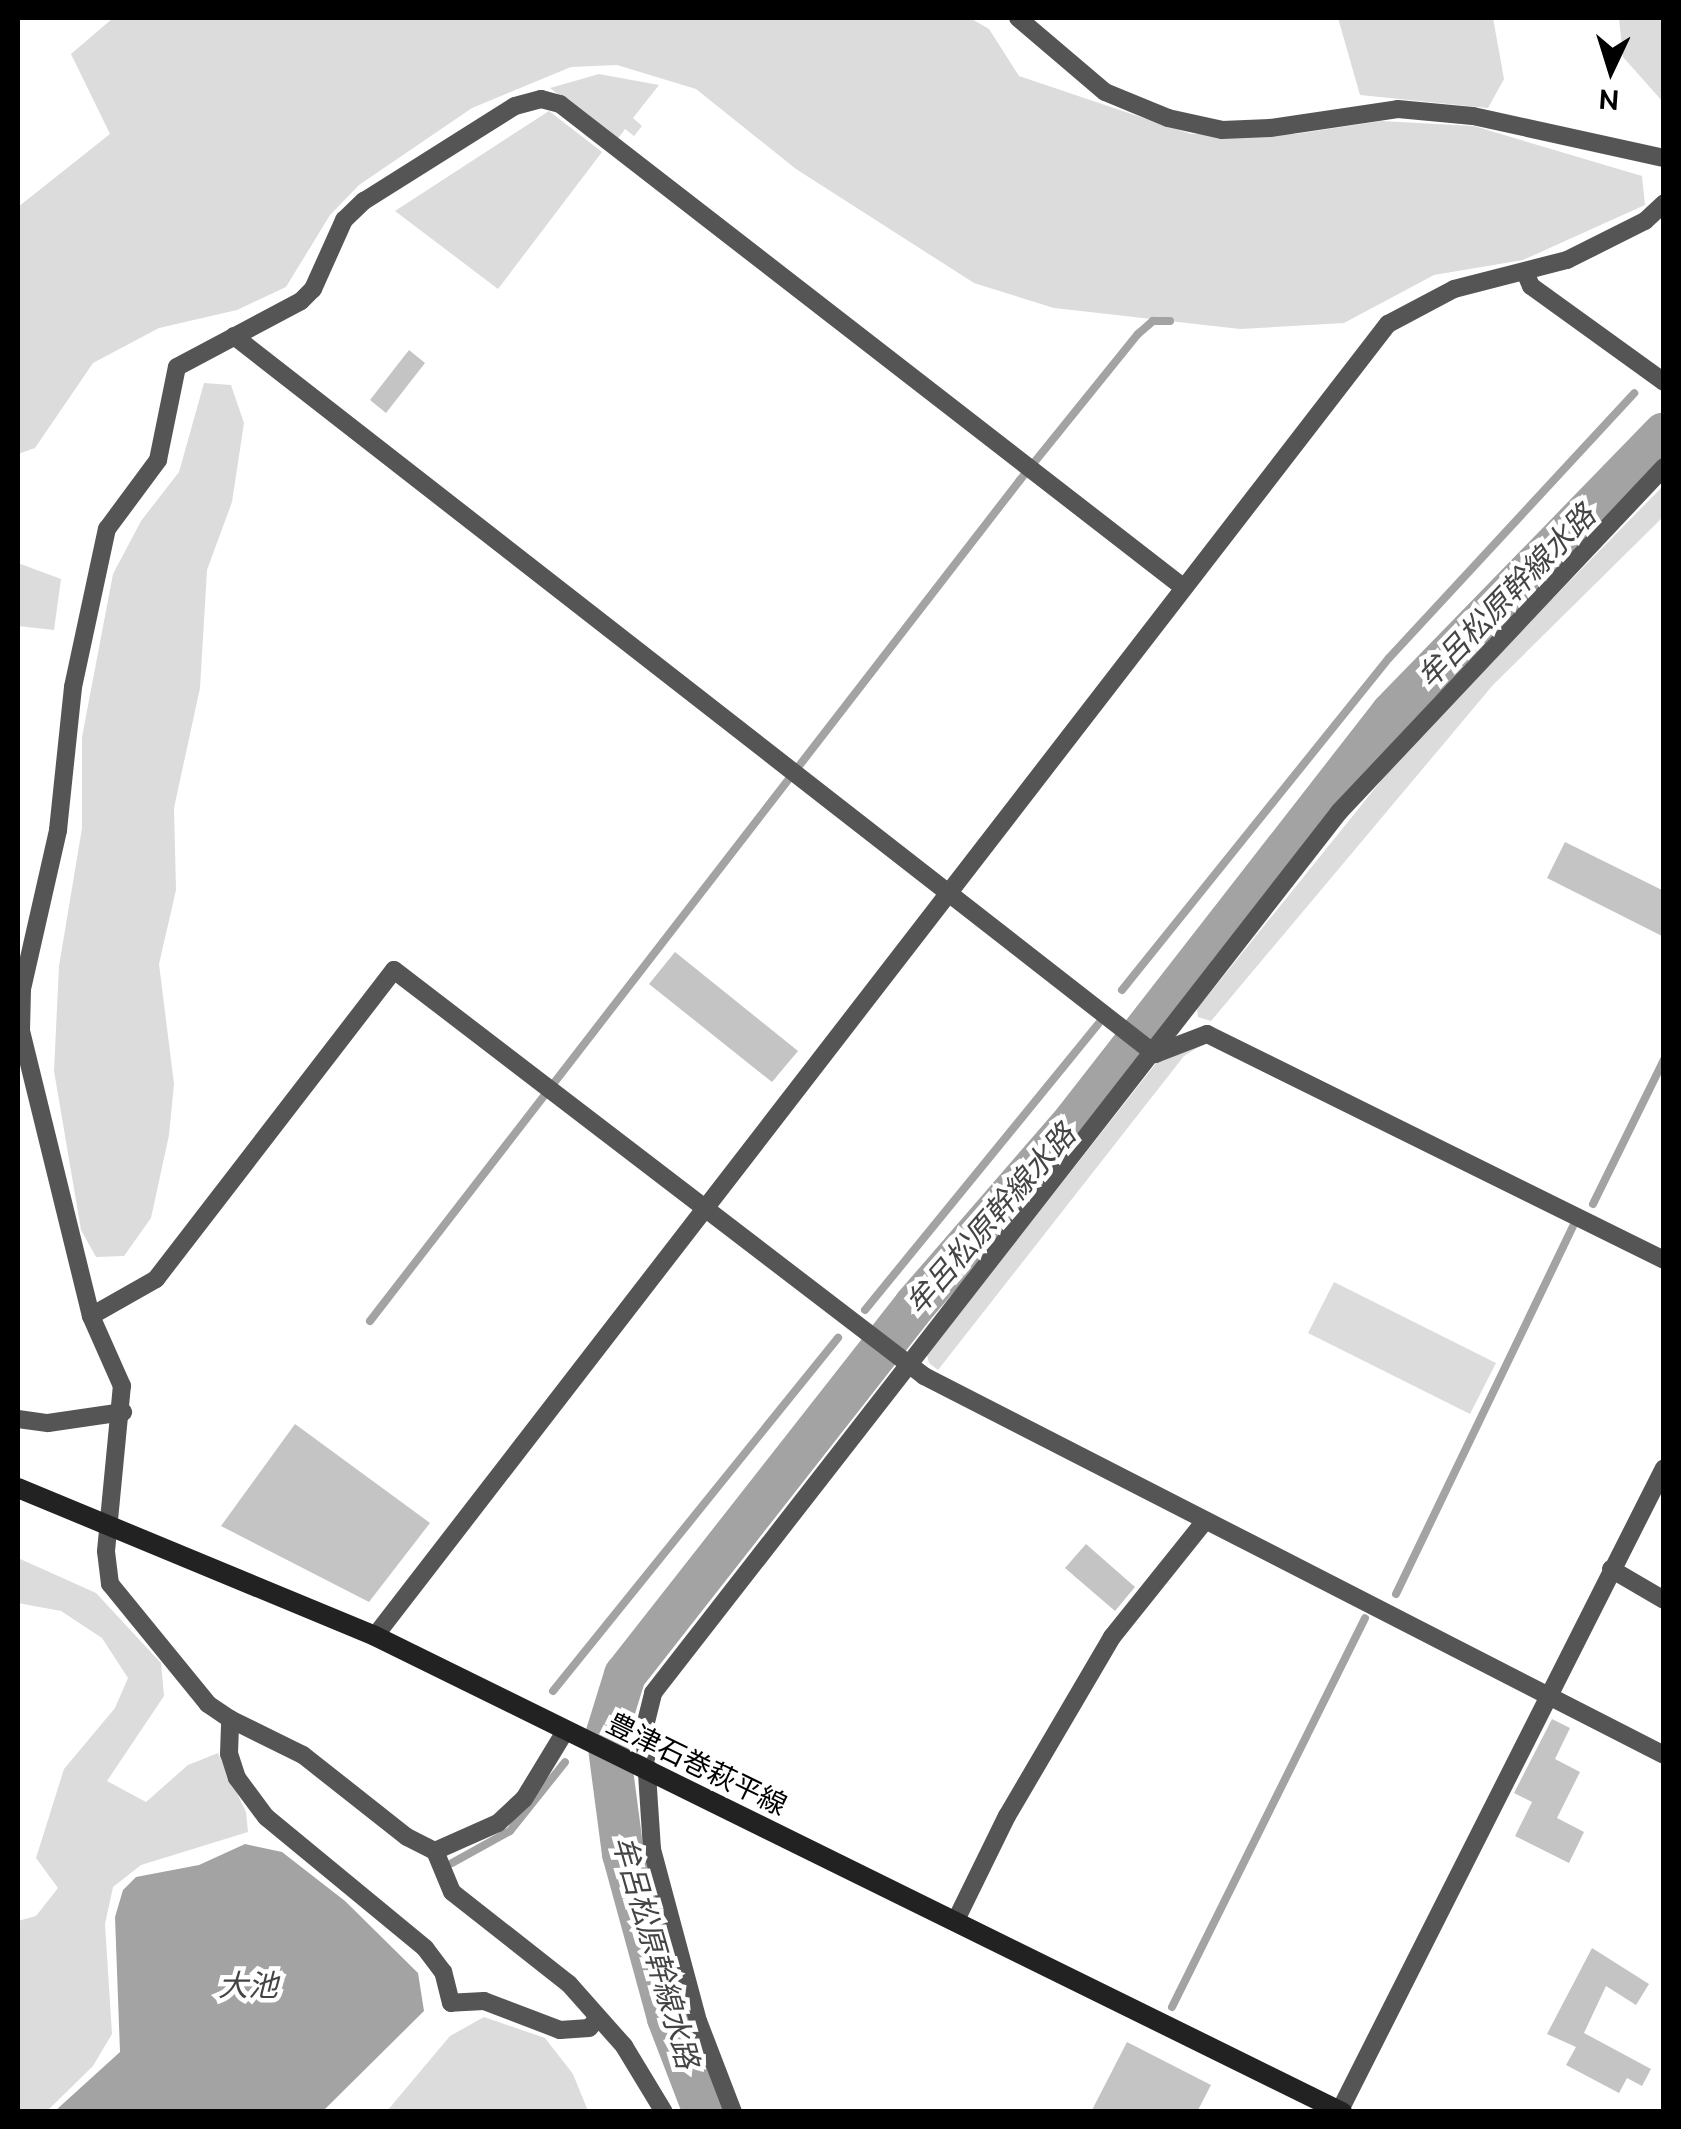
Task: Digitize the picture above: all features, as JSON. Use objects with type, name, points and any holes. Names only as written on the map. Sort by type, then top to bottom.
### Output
[{"type":"main road","name":"豊津石巻萩平線","points":[[18,1488],[375,1636],[1340,2111]]},
{"type":"street","points":[[1018,18],[1105,92],[1168,118],[1222,130],[1270,128],[1398,109],[1473,116],[1664,158]]},
{"type":"street","points":[[664,2112],[598,2018],[545,1964],[452,1892],[435,1851],[407,1837],[303,1754],[230,1719],[208,1704],[123,1604],[106,1568],[123,1412],[122,1386],[91,1316],[21,1030],[22,989],[58,830],[72,686],[96,559],[107,529],[158,460],[178,367],[313,289],[344,220],[364,202],[515,106],[541,99],[560,104],[1183,587]]},
{"type":"street","points":[[375,1636],[944,893],[1388,324],[1454,288],[1567,260],[1645,221],[1664,203]]},
{"type":"street","points":[[1525,272],[1530,286],[1664,382]]},
{"type":"street","points":[[234,336],[1151,1051]]},
{"type":"street","points":[[732,2112],[698,2021],[652,1849],[638,1766],[653,1693],[677,1655],[1339,812],[1664,467]]},
{"type":"street","points":[[91,1316],[156,1279],[394,970],[906,1363],[1664,1755]]},
{"type":"street","points":[[1151,1051],[1207,1034],[1664,1260]]},
{"type":"street","points":[[18,1419],[48,1423],[123,1412]]},
{"type":"street","points":[[1340,2111],[1664,1468]]},
{"type":"street","points":[[955,1922],[1008,1816],[1112,1638],[1205,1521]]},
{"type":"street","points":[[1611,1569],[1664,1600]]},
{"type":"street","points":[[230,1719],[229,1754],[237,1778],[266,1817],[425,1948],[443,1972],[450,2003],[484,2001],[560,2030],[589,2028],[598,2018]]},
{"type":"street","points":[[435,1851],[498,1822],[524,1798],[570,1732]]},
{"type":"shaded area","points":[[113,18],[970,18],[989,29],[1019,76],[1191,134],[1296,134],[1381,121],[1474,126],[1642,176],[1645,205],[1523,260],[1434,275],[1344,323],[1240,329],[1054,308],[974,283],[796,169],[696,89],[617,65],[571,67],[472,108],[359,185],[330,215],[286,287],[237,310],[159,328],[93,363],[35,448],[18,454],[18,207],[110,134],[71,54]]},
{"type":"shaded area","points":[[1338,18],[1493,18],[1504,79],[1488,108],[1360,95]]},
{"type":"shaded area","points":[[1619,18],[1663,18],[1663,102],[1623,57]]},
{"type":"shaded area","points":[[599,74],[659,85],[633,118],[642,126],[634,136],[625,129],[617,140],[550,88]]},
{"type":"shaded area","points":[[549,111],[602,152],[498,289],[395,211]]},
{"type":"shaded area","points":[[204,383],[231,385],[244,423],[232,502],[207,570],[200,688],[174,808],[176,890],[159,964],[174,1084],[169,1135],[151,1218],[124,1256],[96,1257],[81,1230],[54,1071],[59,966],[82,828],[82,737],[113,574],[141,521],[179,472]]},
{"type":"shaded area","points":[[1663,486],[1663,517],[1493,685],[1211,1021],[1198,1017],[1197,1009],[1414,740]]},
{"type":"shaded area","points":[[18,563],[61,579],[54,630],[18,626]]},
{"type":"shaded area","points":[[1205,1043],[1184,1056],[938,1370],[929,1363],[927,1355],[1157,1062]]},
{"type":"shaded area","points":[[1334,1282],[1496,1363],[1470,1414],[1308,1333]]},
{"type":"shaded area","points":[[18,1558],[96,1593],[161,1663],[164,1696],[107,1781],[146,1802],[188,1765],[218,1753],[246,1812],[248,1832],[141,1865],[113,1887],[105,1924],[112,2034],[93,2066],[47,2111],[18,2111],[18,1921],[36,1916],[58,1888],[36,1858],[64,1769],[115,1708],[128,1678],[102,1638],[61,1611],[18,1603]]},
{"type":"shaded area","points":[[484,2017],[545,2038],[573,2074],[588,2111],[387,2111],[450,2036]]},
{"type":"water","name":"大池","points":[[245,1844],[282,1852],[345,1901],[418,1973],[424,2011],[323,2111],[55,2111],[120,2052],[115,1917],[123,1890],[136,1877],[199,1865]]},
{"type":"building","points":[[409,350],[425,363],[386,413],[370,400]]},
{"type":"building","points":[[1565,842],[1664,891],[1664,937],[1547,878]]},
{"type":"building","points":[[675,952],[798,1051],[772,1082],[649,984]]},
{"type":"building","points":[[295,1424],[430,1523],[369,1602],[221,1526]]},
{"type":"building","points":[[1086,1544],[1135,1587],[1115,1611],[1065,1568]]},
{"type":"building","points":[[1552,1719],[1570,1728],[1555,1759],[1580,1772],[1557,1818],[1584,1832],[1569,1863],[1515,1836],[1532,1802],[1514,1793]]},
{"type":"building","points":[[1592,1948],[1649,1984],[1636,2005],[1606,1986],[1584,2033],[1651,2069],[1642,2086],[1627,2078],[1619,2093],[1566,2065],[1576,2047],[1547,2034]]},
{"type":"building","points":[[1127,2042],[1211,2085],[1197,2112],[1091,2112]]},
{"type":"waterway","points":[[370,1321],[1020,480],[1138,334],[1153,321],[1170,321]]},
{"type":"waterway","points":[[1122,990],[1389,658],[1634,393]]},
{"type":"waterway","name":"牟呂松原幹線水路","points":[[704,2112],[668,2018],[623,1854],[607,1733],[625,1675],[915,1305],[1075,1120],[1392,713],[1664,433]]},
{"type":"waterway","points":[[865,1310],[1098,1024]]},
{"type":"waterway","points":[[1593,1204],[1664,1060]]},
{"type":"waterway","points":[[1396,1594],[1573,1226]]},
{"type":"waterway","points":[[553,1691],[838,1338]]},
{"type":"waterway","points":[[1172,2007],[1365,1618]]},
{"type":"waterway","points":[[452,1863],[510,1831],[565,1762]]}]
